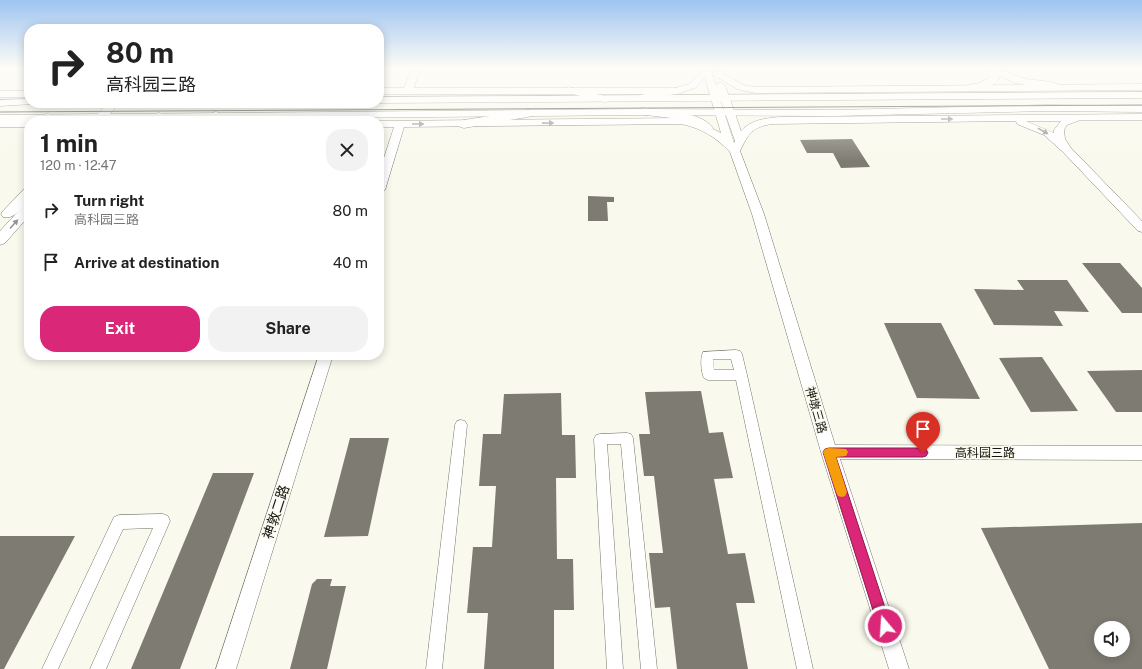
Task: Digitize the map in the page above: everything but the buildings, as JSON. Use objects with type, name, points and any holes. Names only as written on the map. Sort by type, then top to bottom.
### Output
[{"type":"main road","points":[[384,100],[555,99]]},
{"type":"main road","points":[[0,102],[24,102]]},
{"type":"main road","points":[[108,116],[118,108]]},
{"type":"main road","points":[[216,116],[642,112],[832,113],[1046,108],[1142,109]]},
{"type":"main road","points":[[642,112],[671,114],[690,118],[707,128]]},
{"type":"main road","points":[[752,125],[765,117],[782,113]]},
{"type":"main road","points":[[832,113],[880,119]]},
{"type":"main road","points":[[464,124],[529,114]]},
{"type":"main road","points":[[1129,118],[1142,116]]},
{"type":"main road","points":[[0,118],[24,118]]},
{"type":"main road","points":[[0,123],[24,123]]},
{"type":"main road","points":[[0,223],[24,197]]},
{"type":"main road","points":[[0,240],[24,214]]},
{"type":"street","name":"神墩三路","points":[[720,99],[734,145],[758,214],[829,452],[899,669]]},
{"type":"street","points":[[1006,118],[1035,127],[1048,133],[1067,150],[1142,228]]},
{"type":"street","points":[[1067,150],[1060,139],[1059,130],[1064,123],[1079,118]]},
{"type":"street","points":[[384,124],[666,120],[681,121],[707,128],[734,145],[744,132],[752,125],[782,120],[1129,118]]},
{"type":"street","points":[[384,174],[400,124]]},
{"type":"street","name":"神敦二路","points":[[226,669],[324,360]]},
{"type":"street","points":[[741,375],[805,669]]},
{"type":"street","points":[[434,669],[461,425]]},
{"type":"street","points":[[615,669],[600,439],[627,438],[649,669]]},
{"type":"street","name":"高科园三路","points":[[829,452],[1142,453]]},
{"type":"street","points":[[50,669],[119,522],[163,521],[98,669]]},
{"type":"tram line","points":[[0,112],[1142,105]]},
{"type":"slow traffic","points":[[842,452],[829,452],[842,492]]},
{"type":"route","points":[[885,626],[829,452],[923,453]]}]
